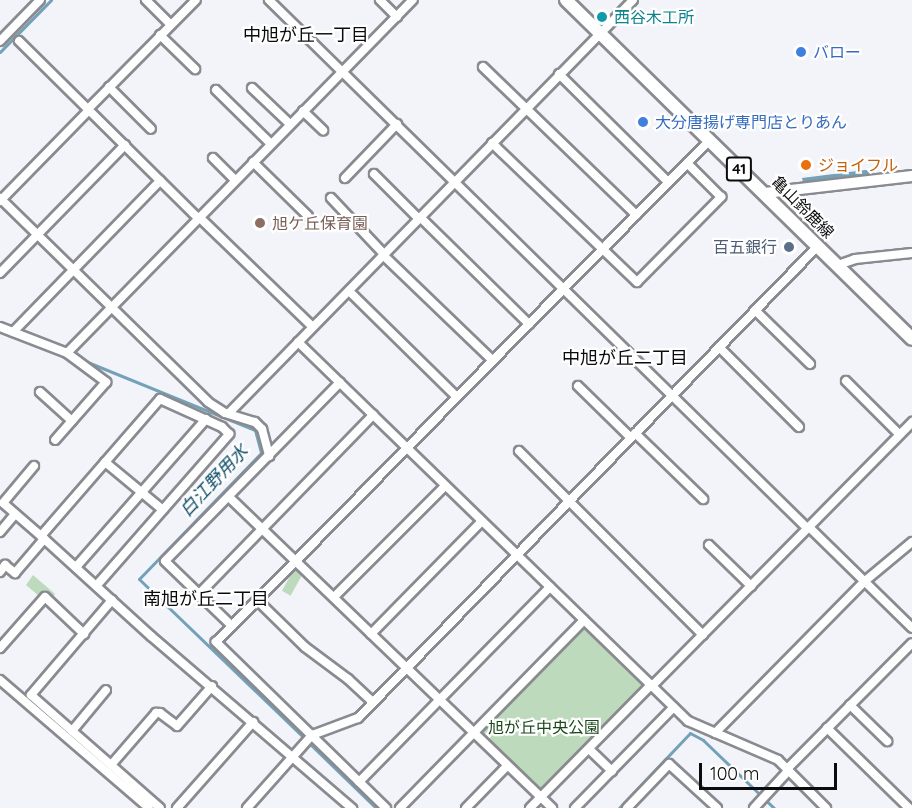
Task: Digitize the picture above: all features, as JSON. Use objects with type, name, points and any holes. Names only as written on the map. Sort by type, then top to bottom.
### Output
[{"type":"main road","name":"亀山鈴鹿線","points":[[566,0],[912,339]]},
{"type":"street","points":[[0,41],[40,0]]},
{"type":"street","points":[[146,0],[171,25]]},
{"type":"street","points":[[196,0],[0,199],[208,402],[227,413],[250,419],[262,429],[269,456]]},
{"type":"street","points":[[269,0],[912,628]]},
{"type":"street","points":[[380,0],[397,17]]},
{"type":"street","points":[[70,355],[110,308],[413,0]]},
{"type":"street","points":[[222,427],[227,413],[633,0]]},
{"type":"street","points":[[160,35],[195,69]]},
{"type":"street","points":[[20,41],[160,181],[313,327]]},
{"type":"street","points":[[483,67],[636,215]]},
{"type":"street","points":[[559,74],[668,182]]},
{"type":"street","points":[[109,87],[151,129]]},
{"type":"street","points":[[252,88],[290,124]]},
{"type":"street","points":[[216,90],[271,144]]},
{"type":"street","points":[[303,111],[323,130]]},
{"type":"street","points":[[345,178],[397,124]]},
{"type":"street","points":[[386,808],[216,642],[710,140]]},
{"type":"street","points":[[492,143],[637,282],[721,197],[687,163]]},
{"type":"street","points":[[0,273],[125,146]]},
{"type":"street","points":[[213,158],[235,180]]},
{"type":"street","points":[[253,162],[308,216]]},
{"type":"street","points":[[375,174],[529,324]]},
{"type":"street","points":[[765,193],[912,176]]},
{"type":"street","points":[[13,332],[160,181]]},
{"type":"street","points":[[331,198],[384,254],[492,360]]},
{"type":"street","points":[[247,808],[312,735],[358,718],[818,246]]},
{"type":"street","points":[[838,266],[855,259],[912,253]]},
{"type":"street","points":[[349,291],[457,397]]},
{"type":"street","points":[[755,310],[810,364]]},
{"type":"street","points":[[0,327],[70,355],[106,382],[55,440]]},
{"type":"street","points":[[298,342],[688,721],[778,760],[826,808]]},
{"type":"street","points":[[719,347],[798,427]]},
{"type":"street","points":[[846,381],[899,434]]},
{"type":"street","points":[[232,626],[165,561],[230,498],[340,382]]},
{"type":"street","points":[[578,386],[704,499]]},
{"type":"street","points":[[40,392],[72,421]]},
{"type":"street","points":[[0,572],[5,565],[15,573],[42,537],[160,399],[222,427],[229,434],[97,585]]},
{"type":"street","points":[[199,594],[373,415]]},
{"type":"street","points":[[76,567],[206,419]]},
{"type":"street","points":[[530,808],[912,422]]},
{"type":"street","points":[[519,451],[703,635]]},
{"type":"street","points":[[105,462],[163,510]]},
{"type":"street","points":[[34,466],[3,502],[112,600],[352,808]]},
{"type":"street","points":[[334,597],[445,486]]},
{"type":"street","points":[[230,498],[552,808]]},
{"type":"street","points":[[0,532],[15,514]]},
{"type":"street","points":[[371,634],[482,521]]},
{"type":"street","points":[[715,733],[865,581],[912,542]]},
{"type":"street","points":[[709,544],[751,586]]},
{"type":"street","points":[[359,782],[550,586]]},
{"type":"street","points":[[0,648],[45,597],[84,634]]},
{"type":"street","points":[[112,600],[31,695],[160,808]]},
{"type":"street","points":[[257,600],[305,647],[348,679],[373,702]]},
{"type":"street","points":[[400,808],[584,620]]},
{"type":"street","points":[[754,808],[827,728],[912,643]]},
{"type":"street","points":[[0,680],[148,808]]},
{"type":"street","points":[[111,765],[156,713],[160,713],[177,726],[212,686]]},
{"type":"street","points":[[72,731],[106,690]]},
{"type":"street","points":[[850,705],[887,741]]},
{"type":"street","points":[[575,808],[674,707]]},
{"type":"street","points":[[177,808],[253,722]]},
{"type":"street","points":[[827,728],[909,808]]},
{"type":"street","points":[[589,749],[612,771]]},
{"type":"street","points":[[627,808],[669,764],[717,808]]},
{"type":"street","points":[[466,808],[507,766]]},
{"type":"green space","points":[[294,569],[303,574],[291,596],[282,591]]},
{"type":"green space","points":[[33,575],[55,594],[53,597],[44,591],[39,596],[26,585]]},
{"type":"green space","name":"旭が丘中央公園","points":[[581,627],[588,628],[645,683],[644,687],[543,791],[537,790],[481,735],[480,731]]},
{"type":"water","points":[[873,169],[874,174],[803,182],[802,178]]},
{"type":"waterway","name":"白江野用水","points":[[0,52],[51,0]]},
{"type":"waterway","name":"白江野用水","points":[[80,359],[255,430],[261,453],[139,579],[302,736]]},
{"type":"waterway","name":"白江野用水","points":[[619,808],[690,733],[703,740],[774,808]]},
{"type":"waterway","name":"白江野用水","points":[[310,744],[376,808]]},
{"type":"place","name":"西谷木工所","points":[[602,17]]},
{"type":"place","name":"バロー","points":[[801,52]]},
{"type":"place","name":"大分唐揚げ専門店とりあん","points":[[643,122]]},
{"type":"place","name":"ジョイフル","points":[[806,165]]},
{"type":"place","name":"旭ケ丘保育園","points":[[260,223]]},
{"type":"place","name":"百五銀行","points":[[789,247]]},
{"type":"district","name":"中旭が丘一丁目","points":[[306,35]]},
{"type":"district","name":"中旭が丘二丁目","points":[[625,358]]},
{"type":"district","name":"南旭が丘二丁目","points":[[206,599]]}]
